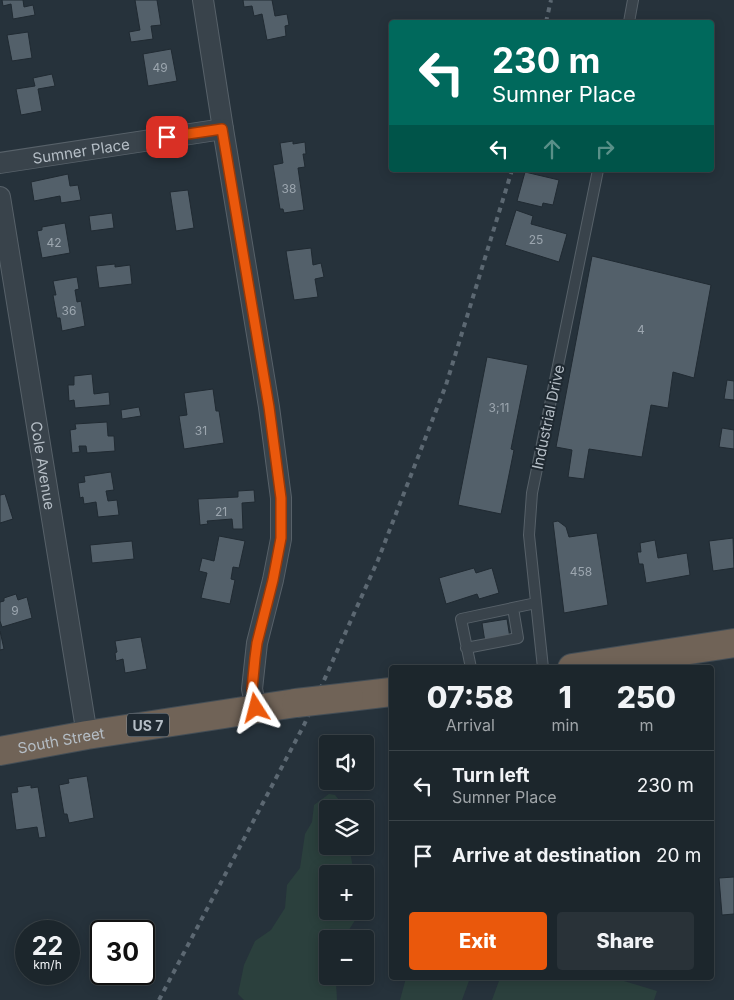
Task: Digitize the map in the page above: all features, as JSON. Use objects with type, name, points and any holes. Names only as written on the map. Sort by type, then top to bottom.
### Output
[{"type":"highway","points":[[591,665],[734,643]]},
{"type":"highway","name":"South Street","points":[[0,751],[86,735],[256,708],[389,692]]},
{"type":"street","points":[[203,0],[222,129],[269,407],[281,498],[281,538],[273,580],[257,643],[252,689],[256,708]]},
{"type":"street","name":"Sumner Place","points":[[0,163],[222,129]]},
{"type":"street","name":"Cole Avenue","points":[[0,197],[86,735]]},
{"type":"lane","points":[[629,20],[634,0]]},
{"type":"lane","name":"Industrial Drive","points":[[543,665],[529,535],[532,492],[598,172]]},
{"type":"lane","points":[[470,665],[461,619],[536,602]]},
{"type":"lane","points":[[466,648],[518,638],[513,608]]},
{"type":"green space","points":[[329,794],[335,795],[339,800],[321,800]]},
{"type":"green space","points":[[319,801],[319,855],[351,855],[352,865],[319,865],[319,920],[355,920],[349,930],[319,930],[319,985],[336,985],[337,1000],[244,1000],[238,994],[244,965],[255,941],[271,930],[285,908],[287,885],[300,868],[305,834],[312,822],[314,805]]},
{"type":"green space","points":[[405,980],[469,980],[462,1000],[400,1000]]},
{"type":"green space","points":[[499,980],[621,980],[657,991],[654,1000],[492,1000]]},
{"type":"building","points":[[2,0],[23,0],[24,7],[33,5],[35,15],[13,19],[11,4],[3,6]]},
{"type":"building","points":[[135,0],[157,0],[161,25],[151,26],[153,39],[131,42],[129,32],[140,30]]},
{"type":"building","points":[[243,0],[272,0],[275,16],[287,14],[289,25],[285,26],[286,36],[267,40],[262,14],[254,16],[252,6],[244,7]]},
{"type":"building","points":[[28,32],[32,58],[12,61],[7,35]]},
{"type":"building","points":[[171,49],[177,81],[148,86],[143,54]]},
{"type":"building","points":[[52,74],[55,86],[38,89],[42,111],[21,115],[16,89],[35,86],[33,78]]},
{"type":"building","points":[[293,141],[293,144],[305,142],[306,154],[303,154],[305,167],[298,168],[304,210],[284,213],[283,209],[280,209],[273,165],[283,163],[280,143]]},
{"type":"building","points":[[525,172],[559,180],[553,205],[543,203],[542,207],[517,201]]},
{"type":"building","points":[[68,174],[70,186],[78,185],[81,200],[61,203],[60,196],[34,201],[31,182]]},
{"type":"building","points":[[188,190],[194,228],[176,231],[170,192]]},
{"type":"building","points":[[516,210],[533,216],[531,224],[567,234],[559,262],[505,245]]},
{"type":"building","points":[[112,213],[114,228],[91,231],[89,216]]},
{"type":"building","points":[[65,223],[70,253],[42,258],[37,231],[42,230],[42,227]]},
{"type":"building","points":[[311,248],[313,265],[321,263],[324,277],[315,279],[318,297],[294,300],[286,251]]},
{"type":"building","points":[[592,256],[711,285],[694,378],[673,372],[668,408],[651,405],[642,457],[589,449],[584,479],[568,477],[572,450],[556,447]]},
{"type":"building","points":[[115,264],[115,267],[130,265],[132,284],[99,288],[96,266]]},
{"type":"building","points":[[77,277],[79,289],[75,290],[77,302],[81,301],[85,326],[62,331],[60,318],[57,318],[53,295],[56,295],[53,281]]},
{"type":"building","points":[[487,357],[528,365],[511,449],[514,450],[501,514],[458,505]]},
{"type":"building","points":[[92,374],[94,394],[109,392],[110,405],[75,408],[74,400],[69,401],[68,385],[74,385],[74,376]]},
{"type":"building","points":[[727,380],[734,381],[734,400],[724,399]]},
{"type":"building","points":[[213,389],[224,443],[184,449],[179,416],[187,415],[184,393]]},
{"type":"building","points":[[139,407],[141,416],[122,419],[121,410]]},
{"type":"building","points":[[107,422],[108,436],[114,436],[115,451],[87,453],[86,446],[79,446],[80,452],[72,453],[70,430],[76,429],[75,424]]},
{"type":"building","points":[[722,428],[734,430],[734,449],[719,447]]},
{"type":"building","points":[[111,472],[114,490],[106,491],[108,501],[117,500],[119,515],[98,517],[96,502],[84,504],[83,497],[80,498],[78,483],[85,482],[84,476]]},
{"type":"building","points":[[254,490],[255,502],[242,503],[243,529],[233,529],[232,519],[207,521],[208,524],[200,525],[198,499],[238,497],[238,491]]},
{"type":"building","points":[[5,494],[13,519],[0,523],[0,495]]},
{"type":"building","points":[[558,521],[566,527],[569,537],[597,533],[608,605],[564,613],[553,522]]},
{"type":"building","points":[[219,536],[245,541],[239,568],[233,567],[231,579],[235,580],[230,604],[201,598],[207,573],[199,571],[202,558],[214,561]]},
{"type":"building","points":[[733,538],[734,568],[713,571],[709,541]]},
{"type":"building","points":[[655,540],[658,558],[687,553],[690,575],[646,583],[643,564],[639,564],[637,552],[641,552],[640,543]]},
{"type":"building","points":[[132,541],[134,559],[92,563],[90,545]]},
{"type":"building","points":[[474,568],[476,573],[492,568],[499,593],[479,599],[477,594],[446,604],[439,578]]},
{"type":"building","points":[[16,594],[18,600],[27,597],[32,618],[2,627],[0,621],[0,602],[4,601],[4,598]]},
{"type":"building","points":[[507,619],[510,638],[485,642],[482,623]]},
{"type":"building","points":[[0,631],[4,649],[0,650]]},
{"type":"building","points":[[141,637],[147,669],[125,673],[123,659],[116,661],[115,641]]},
{"type":"building","points":[[87,776],[94,818],[69,823],[67,814],[64,814],[59,785],[69,783],[68,779]]},
{"type":"building","points":[[31,785],[31,788],[38,787],[46,837],[39,838],[37,827],[16,830],[11,793],[18,792],[17,787]]},
{"type":"building","points":[[734,877],[734,914],[722,915],[719,878]]},
{"type":"railway","points":[[546,20],[551,0]]},
{"type":"railway","points":[[159,1000],[304,725],[378,560],[446,385],[511,172]]},
{"type":"route","points":[[167,137],[222,129],[269,407],[281,498],[281,538],[273,580],[257,643],[252,689],[256,708]]}]
